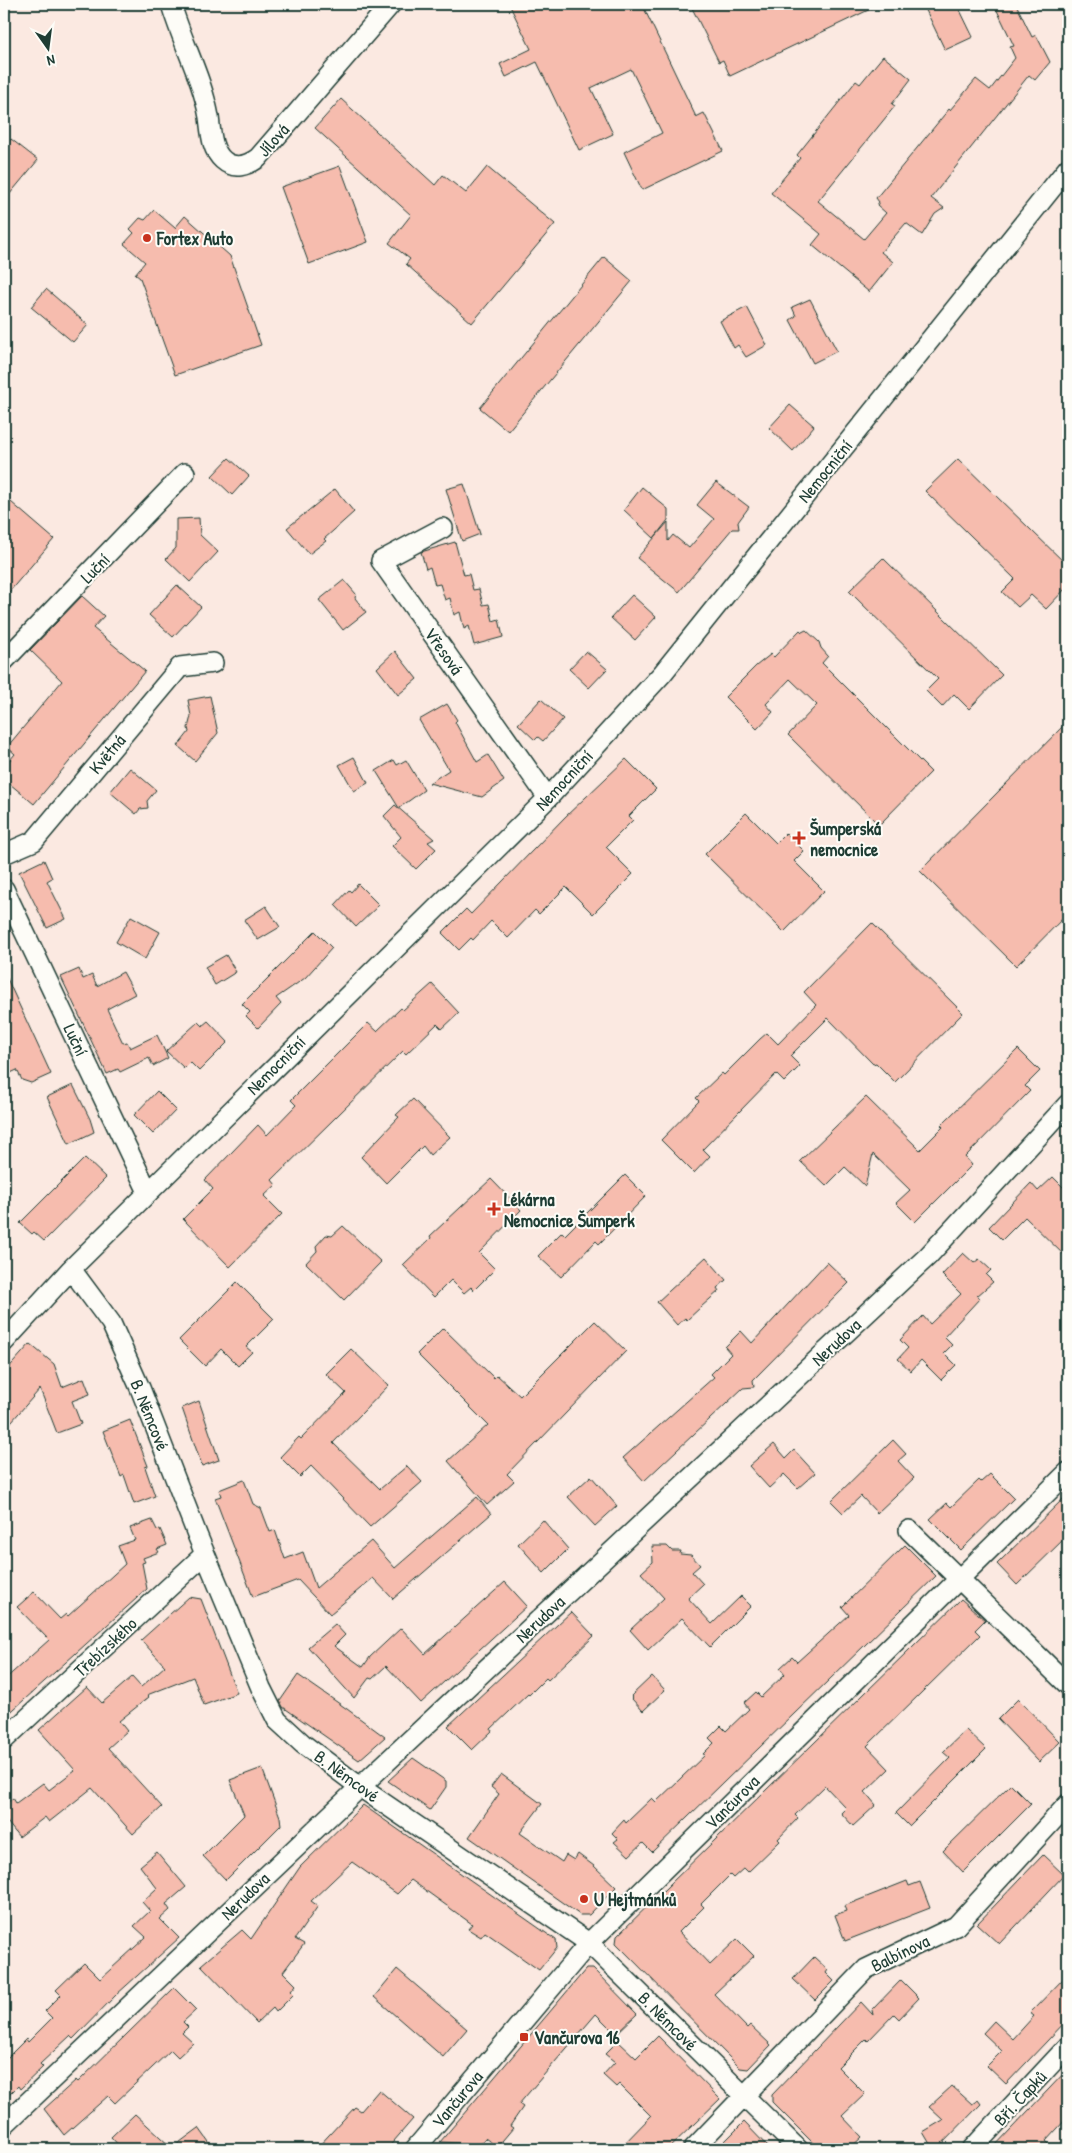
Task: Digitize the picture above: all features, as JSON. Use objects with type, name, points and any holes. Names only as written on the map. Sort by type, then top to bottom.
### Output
[{"type":"street","name":"Jílová","points":[[166,4],[173,12],[202,89],[216,151],[223,160],[233,165],[241,166],[249,164],[258,158],[391,4]]},
{"type":"street","name":"Nemocniční","points":[[4,1342],[70,1269],[548,798],[662,674],[1068,168]]},
{"type":"street","name":"Luční","points":[[4,661],[185,473]]},
{"type":"street","name":"Vřesová","points":[[444,528],[381,561],[548,798]]},
{"type":"street","name":"Květná","points":[[4,854],[34,841],[180,667],[213,662]]},
{"type":"street","name":"Luční","points":[[4,889],[148,1192]]},
{"type":"street","name":"Nerudova","points":[[4,2125],[360,1787],[928,1256],[1068,1104]]},
{"type":"street","name":"B. Němcové","points":[[70,1269],[111,1323],[140,1388],[205,1554],[261,1688],[277,1720],[303,1744],[360,1787],[589,1943],[798,2149]]},
{"type":"street","name":"Vančurova","points":[[415,2149],[589,1943],[1068,1472]]},
{"type":"street","points":[[909,1530],[1068,1685]]},
{"type":"street","name":"Třebízského","points":[[4,1740],[205,1554]]},
{"type":"street","name":"Balbínova","points":[[693,2149],[866,1968],[956,1926],[1068,1804]]},
{"type":"street","name":"Bří. Čapků","points":[[974,2149],[1068,2046]]},
{"type":"building","points":[[509,4],[642,4],[696,117],[704,113],[723,151],[642,190],[624,152],[662,133],[631,69],[591,88],[613,134],[579,150],[537,62],[506,77],[500,64],[531,49]]},
{"type":"building","points":[[690,4],[881,4],[730,76],[723,60],[719,62]]},
{"type":"building","points":[[923,4],[957,4],[973,37],[945,50]]},
{"type":"building","points":[[994,4],[1016,4],[1032,37],[1036,35],[1050,62],[1035,80],[1029,75],[931,198],[944,208],[935,214],[922,235],[906,223],[881,252],[893,262],[869,292],[812,245],[821,234],[771,193],[800,158],[797,155],[856,81],[860,84],[883,56],[911,79],[892,104],[895,106],[818,201],[864,239],[886,213],[877,205],[879,202],[876,198],[949,109],[976,79],[990,90],[1015,58],[1010,47],[1014,46]]},
{"type":"building","points":[[341,99],[435,185],[443,175],[466,193],[487,167],[555,224],[472,323],[406,264],[410,259],[389,243],[411,215],[315,128]]},
{"type":"building","points":[[11,139],[38,160],[4,201],[4,148]]},
{"type":"building","points":[[340,166],[368,242],[309,264],[281,187]]},
{"type":"building","points":[[154,210],[175,228],[185,216],[230,256],[261,345],[175,375],[140,278],[135,274],[145,262],[124,244],[134,233],[130,229],[140,218],[145,220]]},
{"type":"building","points":[[604,257],[632,281],[508,431],[480,408]]},
{"type":"building","points":[[46,289],[88,325],[73,342],[31,307]]},
{"type":"building","points":[[810,299],[837,351],[813,363],[790,320],[796,316],[792,307]]},
{"type":"building","points":[[747,307],[767,345],[746,357],[738,345],[734,348],[720,321]]},
{"type":"building","points":[[790,405],[814,426],[793,451],[769,428]]},
{"type":"building","points":[[229,458],[249,476],[232,495],[212,476]]},
{"type":"building","points":[[958,459],[1068,566],[1068,586],[1046,609],[1031,595],[1018,607],[1002,592],[1015,579],[925,491]]},
{"type":"building","points":[[716,482],[749,507],[738,522],[739,529],[732,529],[679,592],[637,558],[668,522],[668,541],[673,535],[689,548],[714,519],[697,505]]},
{"type":"building","points":[[464,484],[480,534],[462,541],[446,489]]},
{"type":"building","points":[[642,487],[668,509],[668,520],[654,538],[624,510]]},
{"type":"building","points":[[335,489],[354,512],[324,539],[326,541],[309,554],[287,528]]},
{"type":"building","points":[[4,496],[54,539],[4,598]]},
{"type":"building","points":[[199,518],[200,535],[218,552],[190,582],[166,559],[176,548],[176,519]]},
{"type":"building","points":[[455,542],[464,575],[469,574],[473,590],[479,589],[483,605],[489,604],[493,621],[499,619],[503,637],[474,645],[469,626],[464,629],[460,612],[454,615],[450,598],[445,600],[440,584],[435,585],[430,567],[426,569],[421,552]]},
{"type":"building","points":[[883,558],[1002,675],[969,709],[954,694],[942,707],[926,691],[938,679],[849,591]]},
{"type":"building","points":[[344,580],[356,594],[355,598],[366,612],[343,630],[319,600]]},
{"type":"building","points":[[177,585],[201,607],[173,637],[149,615]]},
{"type":"building","points":[[632,595],[656,617],[635,640],[611,618]]},
{"type":"building","points":[[82,596],[104,616],[93,628],[145,671],[34,804],[4,779],[4,767],[15,754],[7,747],[62,681],[30,650]]},
{"type":"building","points":[[800,630],[802,632],[806,630],[819,642],[821,648],[828,656],[822,663],[931,772],[879,825],[788,735],[817,705],[790,679],[766,704],[773,712],[757,729],[725,697],[756,666],[771,654],[774,657]]},
{"type":"building","points":[[395,651],[417,679],[398,695],[377,668]]},
{"type":"building","points":[[586,651],[607,669],[589,688],[569,669]]},
{"type":"building","points":[[210,696],[218,733],[195,761],[178,746],[189,732],[191,716],[188,700]]},
{"type":"building","points":[[541,699],[563,719],[543,741],[538,737],[535,740],[518,724]]},
{"type":"building","points":[[447,704],[457,720],[455,722],[477,762],[488,755],[504,781],[482,797],[429,783],[449,770],[419,720]]},
{"type":"building","points":[[1068,721],[1068,913],[1016,966],[920,871]]},
{"type":"building","points":[[354,757],[368,783],[354,791],[339,765]]},
{"type":"building","points":[[626,759],[656,789],[629,816],[633,820],[606,847],[633,874],[593,914],[566,887],[539,914],[535,910],[508,938],[491,921],[473,940],[471,938],[459,950],[442,933],[466,909],[471,914],[565,817]]},
{"type":"building","points":[[394,760],[397,765],[406,760],[424,790],[399,808],[376,771]]},
{"type":"building","points":[[130,768],[156,790],[147,801],[148,808],[140,809],[136,814],[110,792]]},
{"type":"building","points":[[395,805],[434,839],[428,842],[436,849],[416,869],[392,846],[401,837],[384,816]]},
{"type":"building","points":[[746,813],[776,843],[786,833],[804,851],[794,861],[824,891],[784,932],[705,854]]},
{"type":"building","points":[[44,860],[52,878],[47,881],[66,919],[47,928],[19,872]]},
{"type":"building","points":[[358,884],[379,905],[356,927],[335,905],[349,890],[351,892]]},
{"type":"building","points":[[266,906],[280,927],[258,940],[244,920]]},
{"type":"building","points":[[131,916],[160,932],[145,959],[116,942]]},
{"type":"building","points":[[872,923],[963,1013],[895,1082],[876,1063],[873,1064],[828,1018],[790,1056],[800,1066],[784,1082],[776,1074],[703,1149],[710,1156],[694,1173],[661,1140],[699,1101],[696,1098],[722,1073],[724,1075],[760,1039],[767,1033],[778,1044],[816,1005],[804,992]]},
{"type":"building","points":[[315,931],[332,948],[305,978],[276,998],[281,1004],[258,1028],[246,1016],[250,1012],[242,1004]]},
{"type":"building","points":[[226,955],[236,972],[215,985],[205,967]]},
{"type":"building","points":[[79,969],[83,979],[92,975],[97,986],[123,972],[135,994],[107,1009],[123,1043],[127,1042],[130,1048],[157,1035],[168,1058],[153,1066],[149,1058],[120,1072],[118,1069],[107,1074],[61,977]]},
{"type":"building","points":[[4,972],[51,1074],[31,1083],[22,1080],[17,1070],[4,1076]]},
{"type":"building","points":[[432,984],[459,1013],[442,1029],[437,1024],[406,1054],[403,1051],[272,1180],[276,1185],[264,1196],[282,1214],[230,1267],[183,1219],[213,1189],[205,1180],[258,1125],[267,1135],[296,1105],[291,1100],[368,1023],[377,1031],[401,1008],[403,1010]]},
{"type":"building","points":[[208,1021],[228,1042],[199,1071],[190,1062],[184,1068],[166,1051],[198,1022],[202,1026]]},
{"type":"building","points":[[1018,1049],[1040,1071],[1025,1086],[1030,1091],[965,1157],[972,1165],[915,1222],[896,1203],[910,1190],[873,1154],[865,1186],[845,1167],[826,1186],[800,1161],[866,1097],[920,1150],[943,1127],[941,1125]]},
{"type":"building","points":[[73,1085],[90,1119],[94,1132],[69,1144],[47,1097]]},
{"type":"building","points":[[157,1091],[176,1110],[153,1134],[134,1115]]},
{"type":"building","points":[[413,1099],[450,1137],[430,1155],[423,1146],[386,1183],[361,1157],[399,1117],[396,1115]]},
{"type":"building","points":[[85,1158],[106,1178],[44,1241],[34,1232],[32,1234],[20,1223]]},
{"type":"building","points":[[625,1175],[646,1196],[599,1244],[596,1241],[561,1277],[538,1256],[562,1232],[565,1235]]},
{"type":"building","points":[[1053,1177],[1068,1192],[1068,1259],[1025,1217],[1002,1240],[989,1227],[1031,1183],[1038,1191]]},
{"type":"building","points":[[491,1179],[521,1210],[479,1253],[495,1269],[474,1290],[471,1287],[464,1293],[451,1280],[434,1297],[403,1265],[431,1238],[430,1236]]},
{"type":"building","points":[[343,1226],[381,1262],[344,1300],[306,1263],[317,1251],[316,1246],[326,1235],[332,1236]]},
{"type":"building","points":[[963,1253],[974,1263],[979,1259],[991,1270],[986,1275],[993,1282],[977,1296],[980,1298],[944,1337],[952,1345],[944,1353],[956,1365],[941,1380],[921,1360],[911,1371],[898,1359],[908,1348],[900,1340],[923,1316],[930,1324],[961,1294],[942,1275]]},
{"type":"building","points":[[706,1257],[726,1280],[717,1288],[719,1291],[687,1320],[685,1318],[677,1325],[657,1302]]},
{"type":"building","points":[[827,1262],[849,1283],[753,1380],[754,1387],[743,1388],[644,1481],[623,1458],[714,1377],[711,1374],[731,1354],[725,1347],[741,1331],[752,1343]]},
{"type":"building","points":[[237,1282],[274,1319],[246,1347],[252,1352],[238,1366],[221,1349],[205,1366],[179,1340]]},
{"type":"building","points":[[595,1321],[626,1351],[507,1474],[514,1481],[487,1505],[448,1461],[488,1425],[417,1354],[443,1328],[494,1378],[497,1375],[520,1396]]},
{"type":"building","points":[[30,1344],[54,1364],[62,1387],[84,1378],[90,1394],[72,1401],[81,1424],[57,1433],[40,1389],[4,1430],[4,1373]]},
{"type":"building","points":[[351,1349],[389,1385],[333,1443],[380,1489],[407,1466],[422,1482],[370,1527],[311,1466],[300,1477],[280,1457],[299,1437],[301,1439],[346,1393],[326,1374]]},
{"type":"building","points":[[199,1401],[219,1460],[202,1466],[182,1408]]},
{"type":"building","points":[[130,1420],[148,1466],[145,1467],[155,1496],[134,1504],[124,1475],[121,1477],[103,1431]]},
{"type":"building","points":[[893,1440],[906,1454],[898,1461],[914,1478],[877,1513],[861,1496],[843,1513],[831,1501]]},
{"type":"building","points":[[774,1444],[786,1458],[794,1450],[815,1473],[798,1488],[784,1474],[769,1488],[749,1466]]},
{"type":"building","points":[[990,1474],[1014,1498],[961,1550],[930,1519],[947,1503],[951,1507],[979,1480],[981,1482]]},
{"type":"building","points":[[591,1476],[617,1506],[595,1526],[568,1497]]},
{"type":"building","points":[[244,1480],[253,1504],[261,1508],[270,1532],[275,1530],[285,1559],[303,1552],[316,1588],[371,1541],[395,1568],[477,1497],[491,1514],[393,1599],[373,1578],[330,1614],[298,1580],[253,1597],[215,1498],[221,1496],[219,1490]]},
{"type":"building","points":[[1068,1494],[1068,1535],[1017,1585],[997,1564]]},
{"type":"building","points":[[152,1520],[157,1530],[160,1529],[167,1545],[157,1549],[159,1552],[143,1558],[145,1562],[142,1563],[147,1589],[4,1718],[4,1680],[49,1640],[17,1607],[34,1592],[60,1619],[66,1614],[68,1616],[125,1564],[118,1546],[135,1540],[130,1528]]},
{"type":"building","points":[[543,1520],[568,1549],[544,1573],[518,1544]]},
{"type":"building","points":[[905,1545],[936,1576],[652,1852],[643,1843],[629,1856],[614,1842],[618,1839],[612,1833],[624,1820],[626,1823],[652,1798],[656,1802],[705,1755],[703,1754],[714,1743],[709,1738],[721,1726],[726,1731],[749,1709],[744,1703],[756,1692],[761,1697],[785,1674],[780,1668],[792,1657],[797,1662],[849,1615],[842,1607]]},
{"type":"building","points":[[652,1546],[667,1546],[672,1551],[681,1551],[680,1554],[691,1555],[700,1565],[692,1572],[703,1584],[688,1598],[712,1624],[741,1596],[751,1606],[710,1647],[682,1618],[648,1650],[630,1630],[664,1598],[641,1573],[653,1562]]},
{"type":"building","points":[[505,1582],[527,1606],[421,1703],[386,1666],[372,1679],[369,1678],[354,1698],[308,1647],[335,1624],[345,1635],[334,1646],[363,1667],[370,1657],[401,1628],[425,1654]]},
{"type":"building","points":[[189,1597],[201,1599],[237,1693],[204,1705],[193,1677],[147,1695],[149,1697],[119,1721],[127,1731],[108,1748],[162,1807],[133,1834],[92,1788],[49,1822],[45,1817],[19,1837],[4,1818],[4,1805],[13,1798],[16,1803],[43,1783],[49,1790],[75,1770],[39,1730],[87,1687],[102,1703],[132,1677],[141,1687],[165,1666],[141,1640]]},
{"type":"building","points":[[961,1599],[985,1620],[975,1630],[980,1635],[867,1746],[889,1769],[865,1792],[876,1805],[853,1826],[841,1813],[846,1808],[825,1786],[795,1815],[798,1818],[778,1839],[780,1841],[748,1872],[744,1868],[733,1878],[730,1875],[701,1904],[704,1907],[679,1932],[710,1965],[737,1939],[754,1956],[714,1994],[747,2028],[750,2025],[771,2045],[748,2069],[740,2068],[616,1943],[617,1936]]},
{"type":"building","points":[[571,1612],[594,1636],[548,1680],[546,1678],[528,1694],[472,1750],[448,1726]]},
{"type":"building","points":[[298,1675],[385,1737],[359,1760],[283,1707],[280,1701]]},
{"type":"building","points":[[652,1676],[665,1690],[643,1711],[631,1696]]},
{"type":"building","points":[[1018,1699],[1060,1742],[1039,1762],[998,1719]]},
{"type":"building","points":[[966,1730],[986,1749],[909,1826],[896,1813],[950,1758],[943,1752]]},
{"type":"building","points":[[413,1758],[446,1781],[446,1787],[430,1810],[388,1781]]},
{"type":"building","points":[[262,1768],[280,1817],[281,1825],[226,1880],[203,1856],[244,1815],[230,1780]]},
{"type":"building","points":[[501,1774],[542,1804],[520,1833],[562,1862],[566,1855],[574,1860],[578,1854],[616,1887],[589,1915],[580,1915],[469,1837],[499,1794],[491,1787]]},
{"type":"building","points":[[1011,1784],[1031,1804],[963,1872],[943,1851]]},
{"type":"building","points":[[363,1805],[556,1940],[557,1948],[539,1970],[485,1932],[481,1937],[468,1929],[472,1924],[411,1880],[397,1894],[352,1862],[311,1901],[318,1906],[295,1939],[304,1944],[283,1972],[296,1985],[291,1991],[294,1994],[276,2012],[273,2008],[257,2023],[201,1965],[242,1930],[251,1939],[300,1867]]},
{"type":"building","points":[[157,1852],[186,1887],[166,1904],[170,1910],[160,1919],[179,1938],[116,1995],[73,2039],[70,2036],[40,2064],[43,2067],[20,2089],[18,2086],[4,2100],[4,2061],[26,2039],[28,2042],[52,2018],[45,2011],[61,1995],[56,1990],[84,1963],[100,1979],[146,1937],[134,1926],[150,1911],[142,1902],[157,1888],[140,1866]]},
{"type":"building","points":[[1043,1855],[1064,1875],[999,1944],[977,1924]]},
{"type":"building","points":[[907,1881],[909,1886],[920,1882],[930,1908],[845,1941],[835,1915],[846,1911],[844,1906]]},
{"type":"building","points":[[814,1957],[828,1970],[826,1973],[834,1981],[815,2000],[793,1979]]},
{"type":"building","points":[[397,1969],[467,2029],[443,2057],[374,1997]]},
{"type":"building","points":[[586,1969],[593,1969],[637,2014],[616,2034],[596,2014],[519,2104],[523,2107],[510,2126],[513,2128],[497,2147],[485,2138],[480,2144],[440,2142]]},
{"type":"building","points":[[1068,1974],[1068,2019],[1006,2084],[987,2066],[1002,2051],[983,2033],[994,2021],[1013,2039],[1034,2016],[1030,2013]]},
{"type":"building","points":[[901,1980],[919,1998],[899,2019],[894,2014],[868,2041],[866,2039],[838,2067],[865,2094],[842,2116],[862,2137],[849,2149],[819,2149],[772,2102],[772,2095],[861,2002],[873,2015],[872,2010]]},
{"type":"building","points":[[174,1988],[196,2010],[183,2022],[188,2027],[182,2033],[193,2043],[178,2057],[171,2050],[115,2103],[108,2096],[64,2135],[44,2109],[76,2080],[78,2082]]},
{"type":"building","points":[[658,2036],[720,2099],[668,2149],[663,2149],[657,2143],[651,2149],[619,2149],[651,2116],[619,2084],[616,2087],[603,2075],[615,2062],[605,2054],[618,2041],[636,2058]]},
{"type":"building","points":[[1068,2069],[1068,2117],[1046,2141],[1054,2149],[992,2149]]},
{"type":"building","points":[[952,2086],[972,2104],[978,2100],[981,2104],[937,2149],[933,2149],[923,2132],[943,2120],[929,2107]]},
{"type":"building","points":[[379,2090],[413,2119],[387,2149],[316,2149],[355,2107],[361,2111]]},
{"type":"building","points":[[135,2114],[172,2148],[199,2128],[214,2149],[122,2149],[111,2137]]},
{"type":"building","points":[[744,2122],[770,2149],[717,2149]]},
{"type":"place","name":"Fortex Auto","points":[[147,238]]},
{"type":"place","name":"Šumperská nemocnice","points":[[799,838]]},
{"type":"place","name":"Lékárna Nemocnice Šumperk","points":[[494,1209]]},
{"type":"place","name":"U Hejtmánků","points":[[584,1899]]},
{"type":"place","name":"Vančurova 16","points":[[524,2037]]}]
